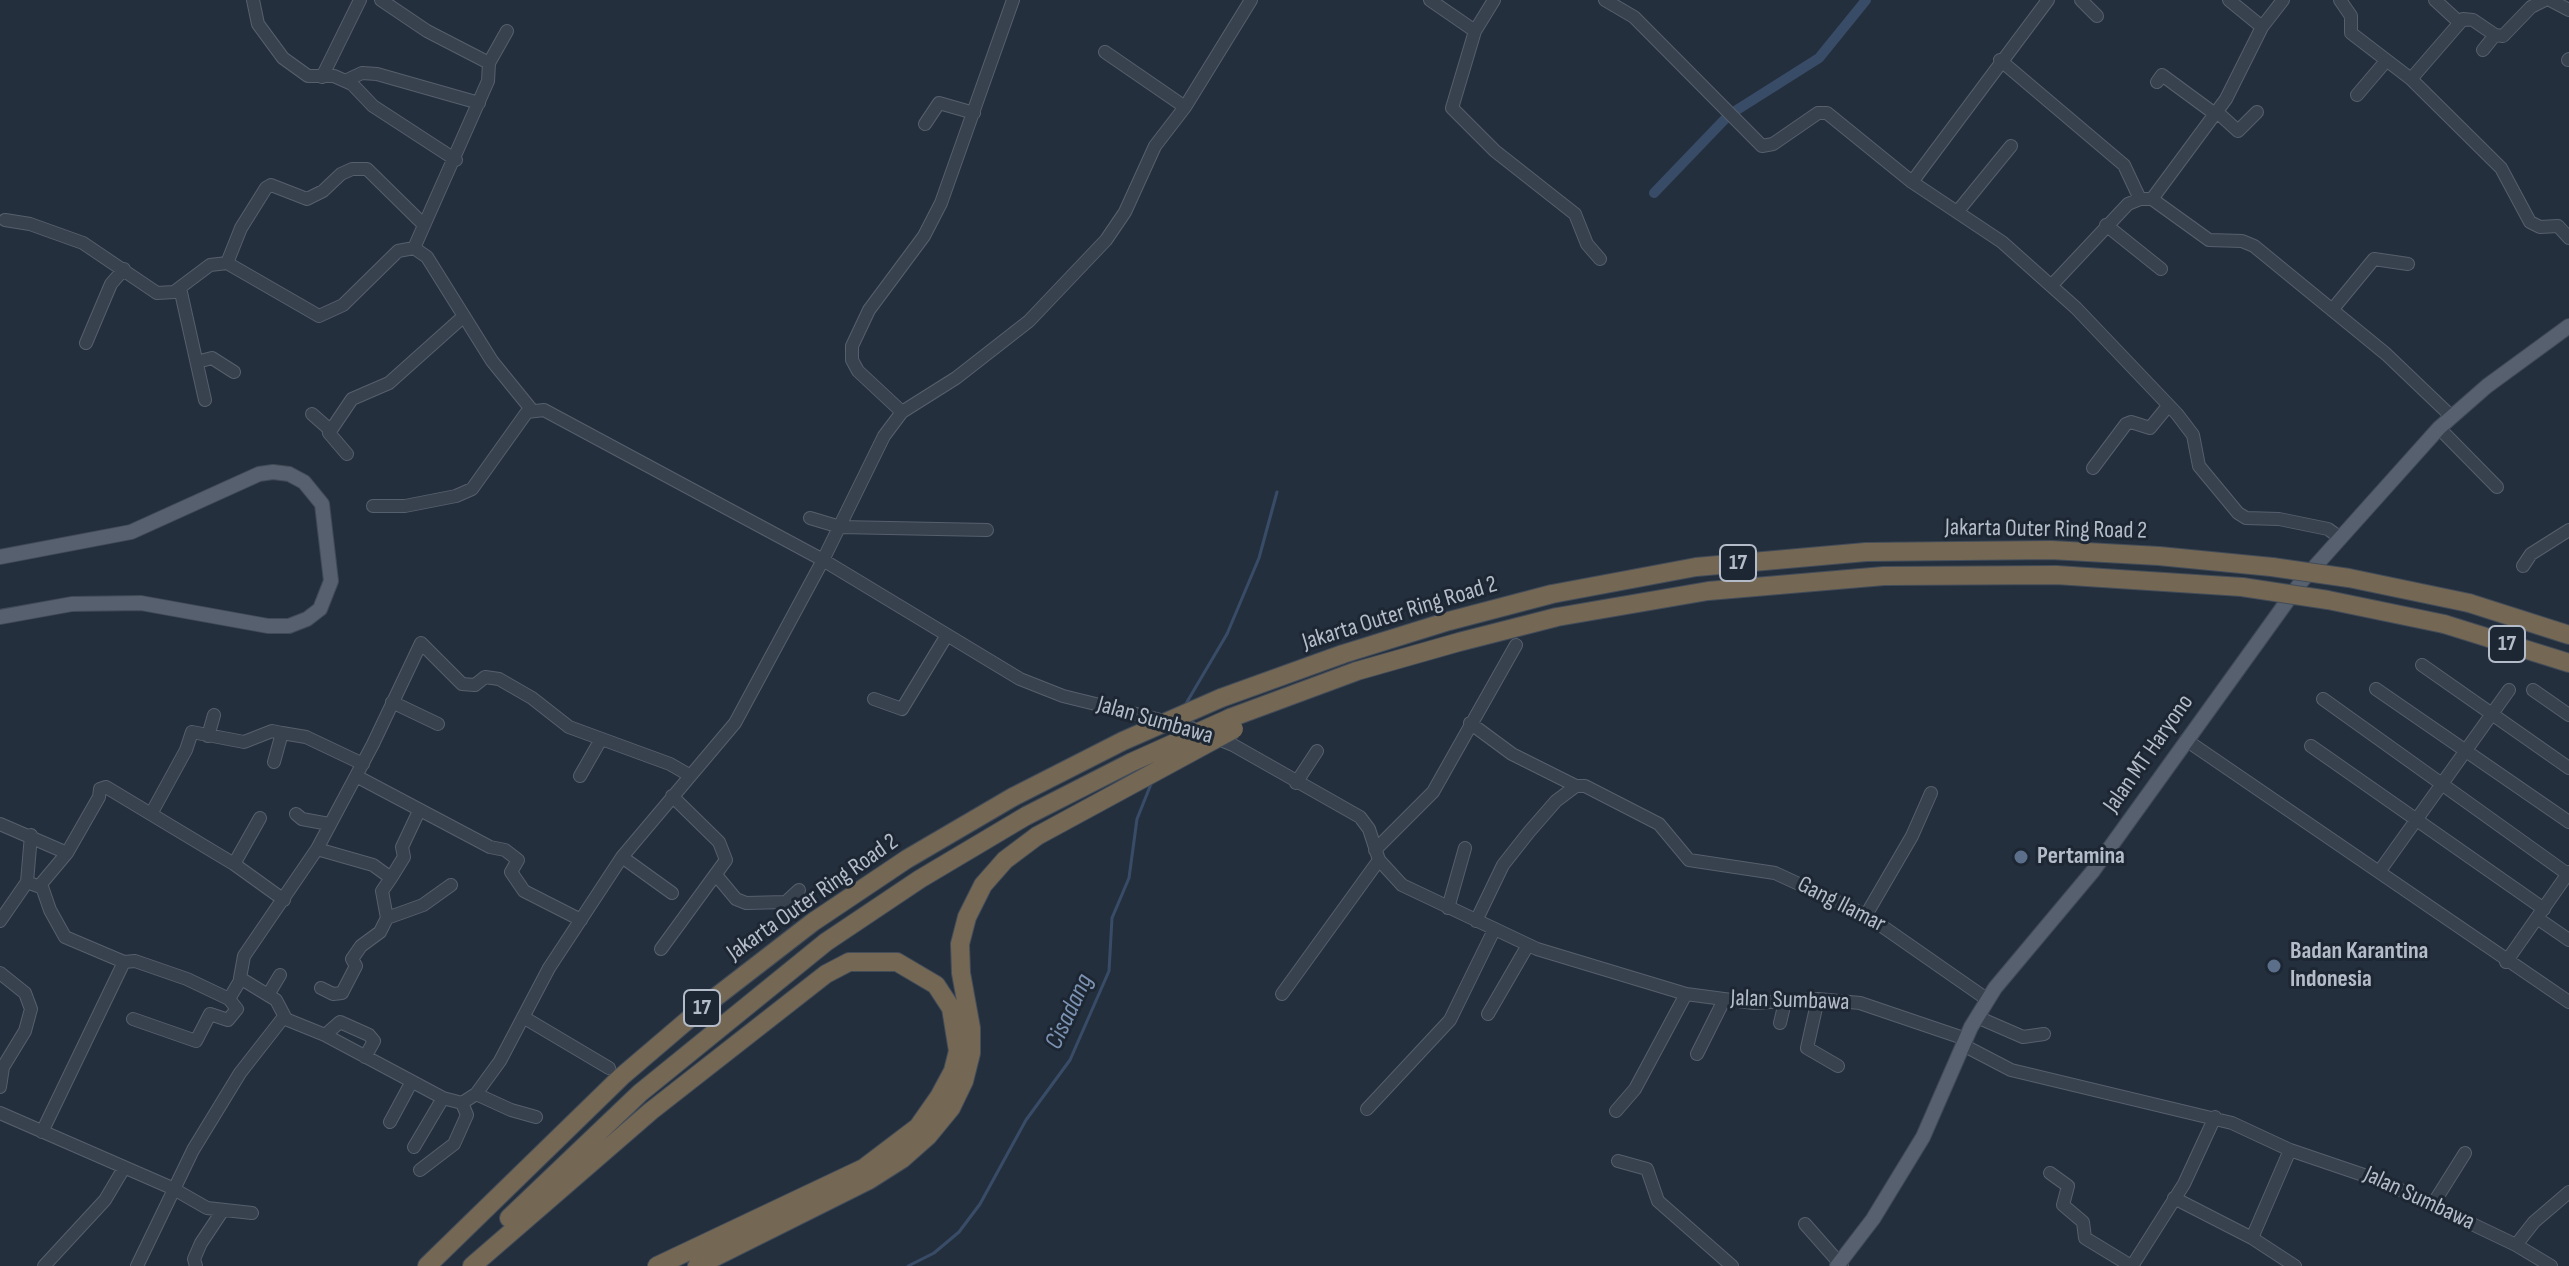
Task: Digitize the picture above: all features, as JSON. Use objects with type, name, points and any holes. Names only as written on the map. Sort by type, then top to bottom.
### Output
[{"type":"highway","name":"Jakarta Outer Ring Road 2","points":[[427,1266],[621,1077],[703,1007],[813,922],[907,859],[1013,797],[1123,741],[1221,698],[1343,654],[1449,621],[1552,594],[1696,567],[1866,552],[2051,550],[2159,556],[2349,578],[2469,603],[2569,635]]},
{"type":"highway","name":"Jakarta Outer Ring Road 2","points":[[460,1266],[640,1093],[720,1024],[826,942],[920,879],[1026,816],[1357,671],[1557,617],[1722,589],[1884,576],[2056,575],[2242,587],[2328,600],[2444,624],[2569,663]]},
{"type":"highway","points":[[697,1266],[880,1173],[928,1136],[951,1108],[964,1081],[971,1053],[971,1028],[961,973],[960,944],[967,917],[983,885],[1005,860],[1037,836],[1232,724]]},
{"type":"highway","points":[[472,1266],[651,1111],[826,974],[849,962],[897,962],[936,985],[951,1008],[958,1051],[946,1084],[918,1127],[864,1168],[657,1266]]},
{"type":"main road","name":"Jalan MT Haryono","points":[[1840,1265],[1873,1219],[1923,1137],[1964,1042],[1988,1000],[2093,871],[2186,740],[2339,537],[2439,428],[2487,386],[2569,326]]},
{"type":"main road","points":[[0,557],[131,532],[259,474],[273,472],[289,474],[304,482],[322,504],[330,567],[328,594],[320,609],[307,619],[289,626],[268,626],[141,603],[72,604],[0,617]]},
{"type":"street","points":[[253,0],[258,24],[283,58],[304,74],[347,80],[362,73],[377,74],[479,103]]},
{"type":"street","points":[[322,77],[360,0]]},
{"type":"street","points":[[381,0],[427,31],[489,63]]},
{"type":"street","points":[[902,412],[858,371],[852,360],[852,346],[869,310],[930,224],[974,113],[1013,0]]},
{"type":"street","points":[[462,1103],[476,1094],[622,857],[735,723],[840,527],[876,448],[902,412],[956,378],[1013,335],[1098,248],[1125,212],[1155,146],[1185,107],[1251,0]]},
{"type":"street","points":[[1430,0],[1475,31]]},
{"type":"street","points":[[1494,0],[1475,31],[1452,108],[1495,151],[1575,214],[1587,244],[1600,259]]},
{"type":"street","points":[[1605,0],[1634,17],[1762,146],[1773,144],[1818,113],[1827,113],[1912,182],[2002,242],[2051,286],[2168,406],[2193,435],[2196,460],[2206,478],[2238,513],[2246,518],[2279,519],[2328,529],[2339,537]]},
{"type":"street","points":[[1912,182],[2000,60],[2048,0]]},
{"type":"street","points":[[2081,0],[2097,16]]},
{"type":"street","points":[[2229,0],[2262,27]]},
{"type":"street","points":[[2051,286],[2128,204],[2146,199],[2216,113],[2262,27],[2283,0]]},
{"type":"street","points":[[2340,0],[2351,16],[2351,33],[2411,79],[2501,168],[2530,222],[2540,227],[2558,226],[2569,238]]},
{"type":"street","points":[[2435,0],[2459,22]]},
{"type":"street","points":[[2411,79],[2466,17],[2495,35],[2508,34],[2528,4],[2547,0],[2569,10]]},
{"type":"street","points":[[414,248],[456,160],[488,81],[489,63],[507,31]]},
{"type":"street","points":[[2483,50],[2495,35]]},
{"type":"street","points":[[1105,52],[1185,107]]},
{"type":"street","points":[[2000,60],[2124,165],[2146,199],[2209,240],[2248,242],[2386,354],[2452,417]]},
{"type":"street","points":[[2357,95],[2386,61]]},
{"type":"street","points":[[2157,82],[2162,75],[2178,77],[2238,131],[2257,112]]},
{"type":"street","points":[[347,80],[373,106],[456,160]]},
{"type":"street","points":[[925,124],[939,103],[974,113]]},
{"type":"street","points":[[1958,211],[2011,146]]},
{"type":"street","points":[[227,263],[241,228],[271,185],[307,199],[352,169],[367,169],[423,224]]},
{"type":"street","points":[[5,220],[30,224],[72,238],[157,293],[168,294],[210,265],[227,263],[319,316],[343,305],[398,251],[414,248],[427,257],[492,361],[531,409],[472,489],[456,496],[405,506],[373,506]]},
{"type":"street","points":[[2106,225],[2161,269]]},
{"type":"street","points":[[2332,310],[2374,259],[2408,264]]},
{"type":"street","points":[[86,343],[111,284],[124,269]]},
{"type":"street","points":[[180,288],[205,400]]},
{"type":"street","points":[[329,429],[352,399],[389,383],[464,316]]},
{"type":"street","points":[[197,362],[212,358],[234,372]]},
{"type":"street","points":[[2093,468],[2126,424],[2131,422],[2150,428],[2168,406]]},
{"type":"street","name":"Jalan Sumbawa","points":[[531,409],[544,410],[600,437],[823,560],[1020,679],[1048,691],[1215,736],[1360,817],[1367,826],[1377,855],[1398,882],[1528,945],[1686,994],[1724,1000],[1785,1002],[1818,999],[1866,1004],[1964,1042],[1994,1063],[2039,1078],[2215,1117],[2290,1150],[2367,1174],[2516,1245],[2551,1266]]},
{"type":"street","points":[[312,414],[329,429],[333,441],[347,454]]},
{"type":"street","points":[[2439,428],[2497,487]]},
{"type":"street","points":[[810,518],[840,527],[987,530]]},
{"type":"street","points":[[2523,566],[2531,554],[2569,530]]},
{"type":"street","points":[[874,699],[902,709],[947,635]]},
{"type":"street","points":[[420,1170],[454,1144],[466,1120],[467,1110],[462,1103],[411,1083],[325,1035],[285,1017],[281,1005],[241,979],[238,973],[244,956],[317,849],[363,764],[421,643],[462,684],[475,685],[485,677],[499,679],[532,698],[569,727],[600,741],[670,764],[689,775]]},
{"type":"street","points":[[1282,994],[1377,855],[1433,792],[1516,645]]},
{"type":"street","points":[[2422,665],[2569,768]]},
{"type":"street","points":[[2376,689],[2569,822]]},
{"type":"street","points":[[2379,872],[2509,690]]},
{"type":"street","points":[[2533,690],[2569,715]]},
{"type":"street","points":[[2323,699],[2569,873],[2506,962]]},
{"type":"street","points":[[392,702],[438,724]]},
{"type":"street","points":[[208,736],[214,715]]},
{"type":"street","points":[[1470,723],[1512,754],[1576,786],[1541,818],[1503,865],[1476,921]]},
{"type":"street","points":[[151,814],[186,750],[192,732],[244,742],[272,731],[306,737],[363,764]]},
{"type":"street","points":[[274,762],[282,733]]},
{"type":"street","points":[[2186,740],[2506,962],[2569,1002]]},
{"type":"street","points":[[580,776],[600,741]]},
{"type":"street","points":[[2311,746],[2416,819],[2540,914],[2569,940]]},
{"type":"street","points":[[1296,783],[1317,751]]},
{"type":"street","points":[[356,776],[490,847],[505,850],[518,860],[511,872],[524,891],[581,920]]},
{"type":"street","name":"Gang Ilamar","points":[[1576,786],[1594,789],[1659,824],[1689,860],[1778,874],[1866,915],[1988,1000]]},
{"type":"street","points":[[40,887],[67,853],[104,787],[234,864],[284,900]]},
{"type":"street","points":[[1866,915],[1897,864],[1931,793]]},
{"type":"street","points":[[661,949],[726,860],[719,842],[672,796]]},
{"type":"street","points":[[321,988],[333,994],[342,993],[356,966],[352,959],[361,946],[380,932],[387,918],[382,891],[404,857],[402,847],[419,811]]},
{"type":"street","points":[[296,814],[302,819],[329,824]]},
{"type":"street","points":[[234,864],[260,818]]},
{"type":"street","points":[[0,824],[67,853]]},
{"type":"street","points":[[0,921],[27,882],[31,835]]},
{"type":"street","points":[[1448,908],[1465,848]]},
{"type":"street","points":[[317,849],[373,865],[391,878]]},
{"type":"street","points":[[622,857],[672,893]]},
{"type":"street","points":[[716,875],[736,899],[746,903],[786,902],[799,890]]},
{"type":"street","points":[[27,882],[40,887],[65,937],[124,962],[135,961],[187,979],[229,999],[237,1009],[228,1020],[210,1014],[196,1041],[133,1019]]},
{"type":"street","points":[[387,918],[423,905],[451,885]]},
{"type":"street","points":[[1367,1109],[1450,1020],[1494,930]]},
{"type":"street","points":[[1488,1014],[1528,945]]},
{"type":"street","points":[[42,1132],[124,962]]},
{"type":"street","points":[[0,973],[25,993],[31,1009],[25,1031],[3,1067],[0,1087]]},
{"type":"street","points":[[268,995],[280,975]]},
{"type":"street","points":[[229,999],[241,979]]},
{"type":"street","points":[[1616,1111],[1635,1089],[1686,994]]},
{"type":"street","points":[[1818,999],[1807,1048],[1838,1066]]},
{"type":"street","points":[[1697,1054],[1724,1000]]},
{"type":"street","points":[[1780,1023],[1785,1002]]},
{"type":"street","points":[[137,1266],[172,1188],[240,1073],[279,1020],[285,1017]]},
{"type":"street","points":[[523,1017],[609,1068]]},
{"type":"street","points":[[1977,1017],[2023,1037],[2044,1034]]},
{"type":"street","points":[[325,1035],[339,1022],[369,1035],[374,1041],[365,1057]]},
{"type":"street","points":[[390,1122],[411,1083]]},
{"type":"street","points":[[476,1094],[536,1117]]},
{"type":"street","points":[[414,1147],[443,1098]]},
{"type":"street","points":[[0,1113],[172,1188],[198,1205],[252,1213]]},
{"type":"street","points":[[2050,1173],[2068,1186],[2063,1205],[2083,1222],[2085,1238],[2131,1266],[2194,1165],[2215,1117]]},
{"type":"street","points":[[2252,1238],[2290,1150]]},
{"type":"street","points":[[2433,1204],[2465,1153]]},
{"type":"street","points":[[1618,1161],[1647,1169],[1658,1201],[1732,1266]]},
{"type":"street","points":[[44,1266],[105,1200],[124,1168]]},
{"type":"street","points":[[2516,1245],[2534,1222],[2569,1192]]},
{"type":"street","points":[[2174,1198],[2252,1238],[2295,1266]]},
{"type":"street","points":[[196,1266],[194,1259],[201,1243],[223,1210]]},
{"type":"street","points":[[1805,1224],[1840,1265]]},
{"type":"waterway","points":[[1732,113],[1819,58],[1866,0]]},
{"type":"waterway","points":[[1654,193],[1726,118]]},
{"type":"waterway","name":"Cisadang","points":[[1184,707],[1227,634],[1259,558],[1277,492]]},
{"type":"waterway","name":"Cisadang","points":[[908,1266],[934,1253],[959,1232],[980,1204],[1026,1120],[1070,1060],[1109,971],[1112,918],[1129,878],[1137,819],[1151,784]]},
{"type":"place","name":"Pertamina","points":[[2021,857]]},
{"type":"place","name":"Badan Karantina Indonesia","points":[[2274,966]]}]
